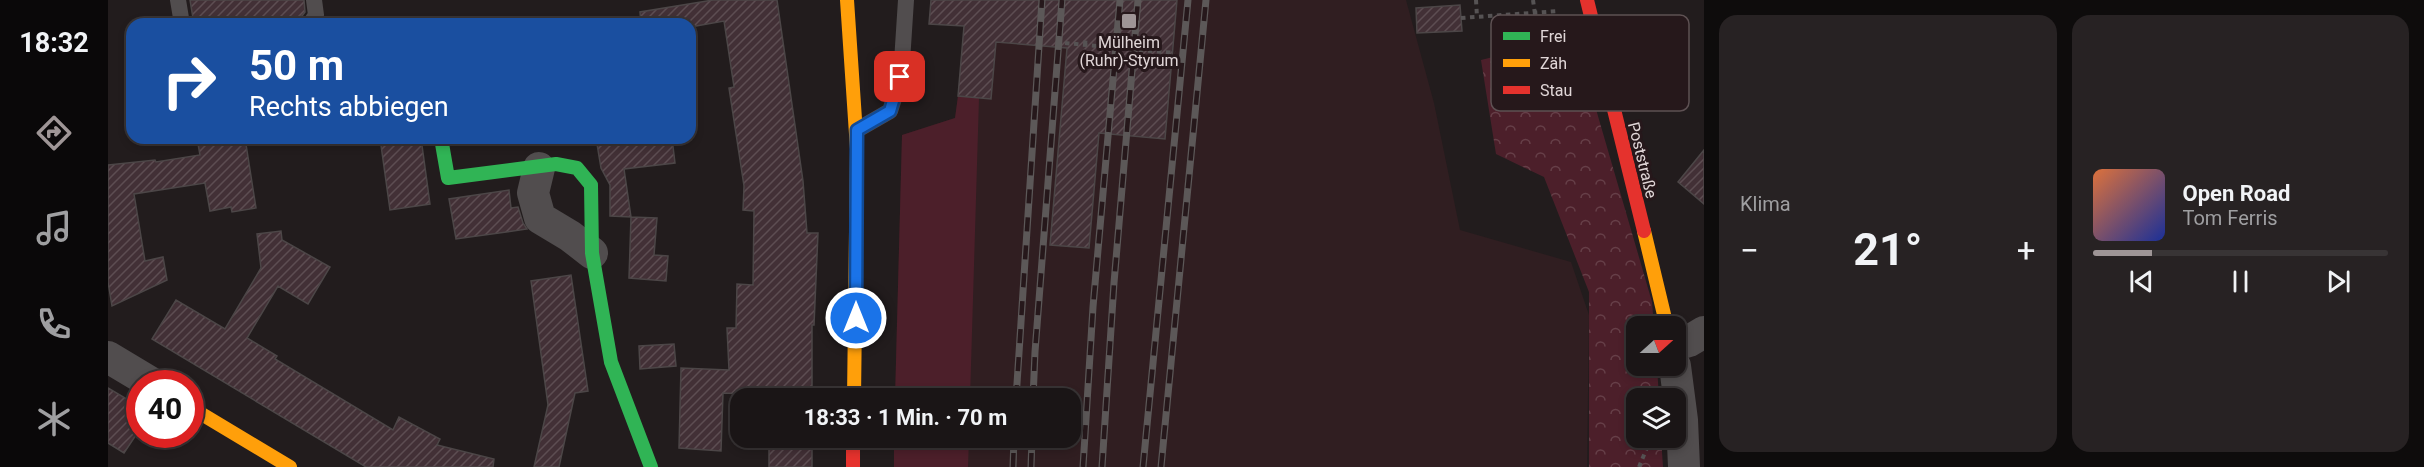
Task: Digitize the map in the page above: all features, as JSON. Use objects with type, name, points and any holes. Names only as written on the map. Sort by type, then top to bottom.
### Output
[{"type":"street","points":[[847,0],[854,64],[857,130],[854,388]]},
{"type":"street","name":"Poststraße","points":[[1587,0],[1591,15]]},
{"type":"street","name":"Poststraße","points":[[1614,111],[1664,316]]},
{"type":"street","points":[[442,144],[448,178],[556,164],[577,168],[591,185],[592,253],[611,362],[651,467]]},
{"type":"street","points":[[539,168],[533,193],[540,218],[570,236],[592,253]]},
{"type":"street","points":[[1686,342],[1704,332]]},
{"type":"street","points":[[108,357],[130,370]]},
{"type":"street","points":[[1676,376],[1682,420],[1684,467]]},
{"type":"street","points":[[204,415],[290,467]]},
{"type":"street","points":[[853,448],[853,467]]},
{"type":"lane","points":[[178,0],[181,18]]},
{"type":"lane","points":[[314,0],[316,15],[314,18]]},
{"type":"lane","points":[[857,130],[890,111],[900,77],[906,0]]},
{"type":"path","points":[[1476,0],[1477,17]]},
{"type":"path","points":[[1516,15],[1535,14],[1533,0]]},
{"type":"path","points":[[1461,18],[1491,16]]},
{"type":"path","points":[[1085,45],[1086,36]]},
{"type":"path","points":[[1065,43],[1107,47]]},
{"type":"path","points":[[1158,43],[1158,51]]},
{"type":"path","points":[[1138,50],[1175,53]]},
{"type":"path","points":[[1639,467],[1648,448]]},
{"type":"shaded area","points":[[1000,0],[1406,0],[1434,103],[1460,230],[1571,262],[1589,315],[1587,467],[894,467],[894,448],[1081,448],[1081,388],[895,388],[902,135],[955,118],[958,96],[991,99]]},
{"type":"green space","points":[[1491,58],[1491,111],[1597,111],[1652,302],[1653,316],[1626,316],[1626,376],[1658,376],[1658,388],[1626,388],[1626,448],[1662,448],[1663,467],[1589,467],[1589,292],[1544,177],[1496,154],[1481,60]]},
{"type":"green space","points":[[958,96],[979,98],[970,388],[895,388],[902,135],[955,118]]},
{"type":"green space","points":[[894,448],[969,448],[968,467],[894,467]]},
{"type":"building","points":[[190,0],[304,0],[305,12],[302,16],[291,18],[193,18]]},
{"type":"building","points":[[713,0],[777,0],[803,181],[807,233],[818,233],[814,325],[812,325],[812,388],[730,388],[730,393],[723,393],[721,451],[679,448],[681,368],[729,370],[727,328],[736,328],[737,284],[753,285],[754,211],[743,210],[744,186],[729,88],[734,87],[724,21],[696,26],[696,18],[640,18],[640,12]]},
{"type":"building","points":[[931,0],[1177,0],[1165,139],[1099,133],[1089,248],[1050,245],[1067,48],[996,42],[991,99],[958,96],[964,26],[929,24]]},
{"type":"building","points":[[1460,5],[1462,31],[1417,33],[1416,8]]},
{"type":"building","points":[[198,144],[246,144],[256,208],[232,212],[231,207],[210,211],[205,183],[134,194],[145,261],[163,257],[167,280],[112,306],[108,282],[108,165],[155,160],[156,162],[200,155]]},
{"type":"building","points":[[381,144],[422,144],[430,204],[390,210]]},
{"type":"building","points":[[597,144],[673,144],[675,163],[624,169],[631,217],[610,216],[610,185],[601,168]]},
{"type":"building","points":[[1704,150],[1704,204],[1678,182]]},
{"type":"building","points":[[509,190],[511,208],[518,207],[527,229],[456,239],[449,199]]},
{"type":"building","points":[[631,217],[657,218],[654,255],[668,256],[666,281],[629,278]]},
{"type":"building","points":[[281,231],[282,240],[330,267],[308,304],[278,286],[247,338],[277,356],[275,359],[393,430],[399,417],[440,439],[437,445],[494,459],[493,467],[366,467],[152,339],[176,300],[225,329],[261,268],[257,234]]},
{"type":"building","points":[[571,275],[588,391],[575,393],[559,467],[534,467],[548,405],[531,281]]},
{"type":"building","points":[[674,344],[676,366],[640,369],[639,346]]},
{"type":"building","points":[[108,388],[126,399],[127,448],[124,453],[108,443]]},
{"type":"building","points":[[769,448],[812,448],[812,467],[769,467]]},
{"type":"railway","points":[[1017,388],[1042,0]]},
{"type":"railway","points":[[1033,388],[1062,0]]},
{"type":"railway","points":[[1083,467],[1093,307],[1120,0]]},
{"type":"railway","points":[[1102,467],[1114,283],[1138,0]]},
{"type":"railway","points":[[1143,467],[1188,0]]},
{"type":"railway","points":[[1161,467],[1206,0]]},
{"type":"railway","points":[[1013,467],[1014,448]]},
{"type":"railway","points":[[1031,467],[1032,448]]},
{"type":"traffic: fast","points":[[442,144],[448,178],[556,164],[577,168],[591,185],[592,253],[611,362],[651,467]]},
{"type":"traffic: slow","points":[[847,0],[857,149],[854,388]]},
{"type":"traffic: slow","points":[[1644,231],[1664,316]]},
{"type":"traffic: slow","points":[[204,415],[290,467]]},
{"type":"traffic: jam","points":[[1587,0],[1591,15]]},
{"type":"traffic: jam","points":[[1614,111],[1644,231]]},
{"type":"traffic: jam","points":[[853,448],[853,467]]},
{"type":"place","name":"Mülheim (Ruhr)-Styrum","points":[[1129,21]]},
{"type":"route","points":[[856,318],[857,130],[890,111],[900,77]]}]
